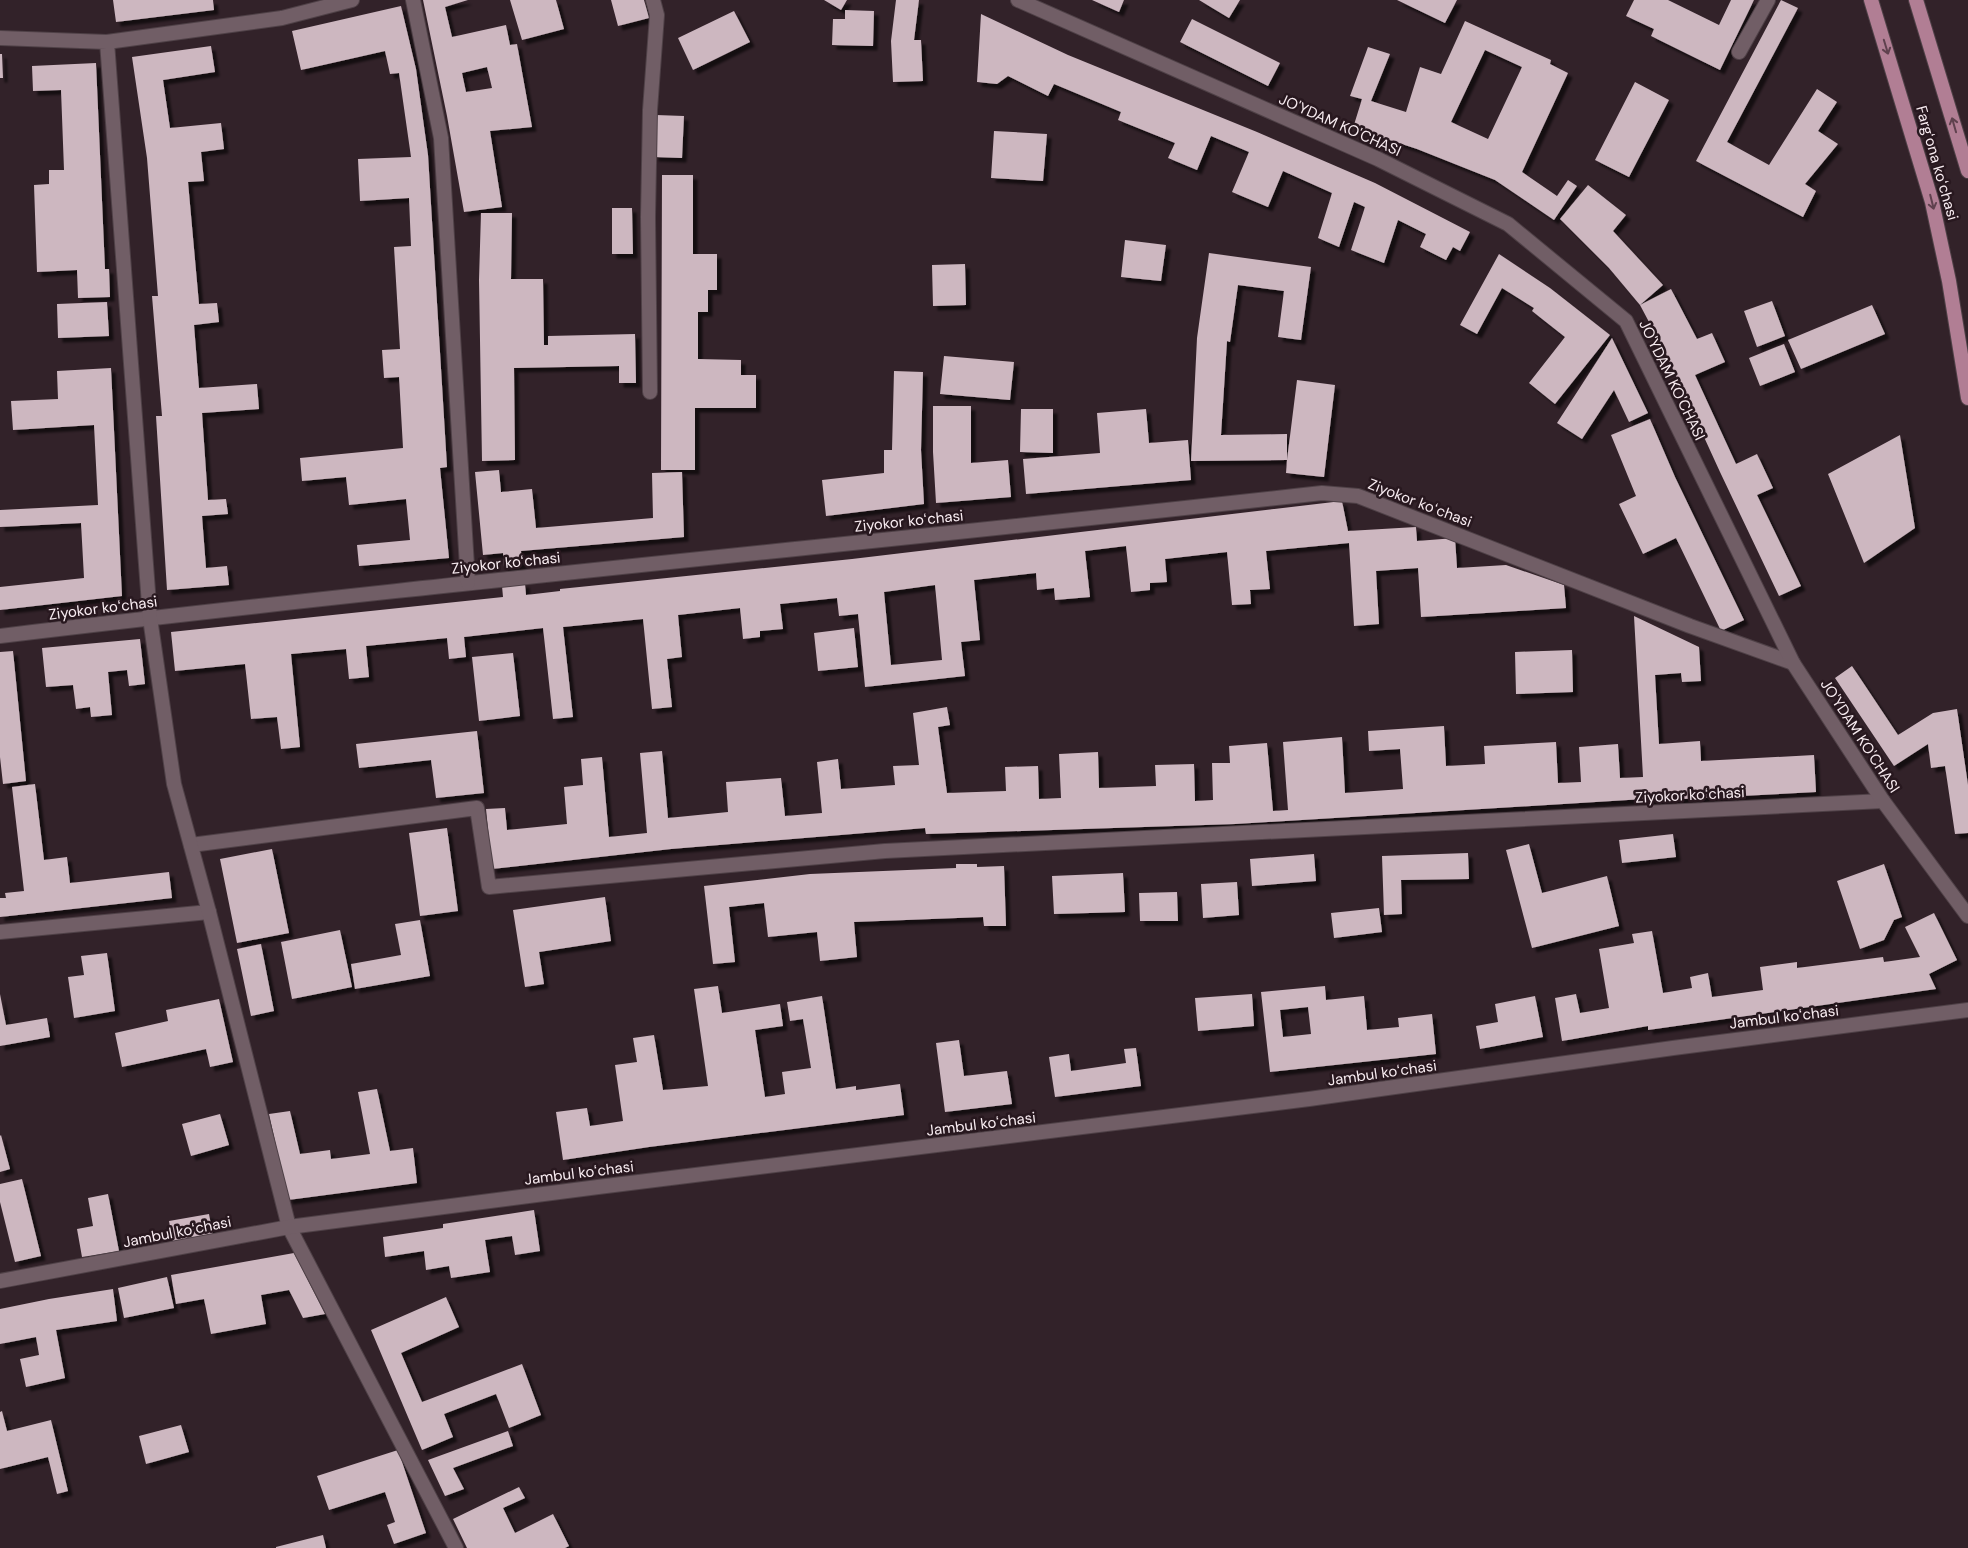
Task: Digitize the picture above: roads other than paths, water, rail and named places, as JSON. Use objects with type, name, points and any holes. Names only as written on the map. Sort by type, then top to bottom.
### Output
[{"type":"main road","name":"Fargʻona koʻchasi","points":[[1871,0],[1932,202],[1949,282],[1968,398]]},
{"type":"main road","name":"Fargʻona koʻchasi","points":[[1916,0],[1968,169]]},
{"type":"street","points":[[0,38],[107,42],[282,18],[352,0]]},
{"type":"street","points":[[413,0],[441,138],[468,583]]},
{"type":"street","points":[[650,392],[648,207],[650,110],[656,15],[653,0]]},
{"type":"street","name":"JO'YDAM KO'CHASI","points":[[1018,0],[1378,159],[1508,224],[1626,321],[1793,663],[1883,801],[1968,916]]},
{"type":"street","points":[[1739,52],[1768,0]]},
{"type":"street","points":[[107,42],[150,618],[174,784],[209,912],[289,1227],[456,1548]]},
{"type":"street","name":"Ziyokor koʻchasi","points":[[0,636],[468,583],[1322,493],[1358,496],[1690,626],[1793,663]]},
{"type":"street","name":"Ziyokor koʻchasi","points":[[191,845],[477,808],[488,887],[885,851],[1883,801]]},
{"type":"street","points":[[0,932],[209,912]]},
{"type":"street","name":"Jambul koʻchasi","points":[[0,1282],[289,1227],[1309,1099],[1673,1048],[1968,1010]]}]
